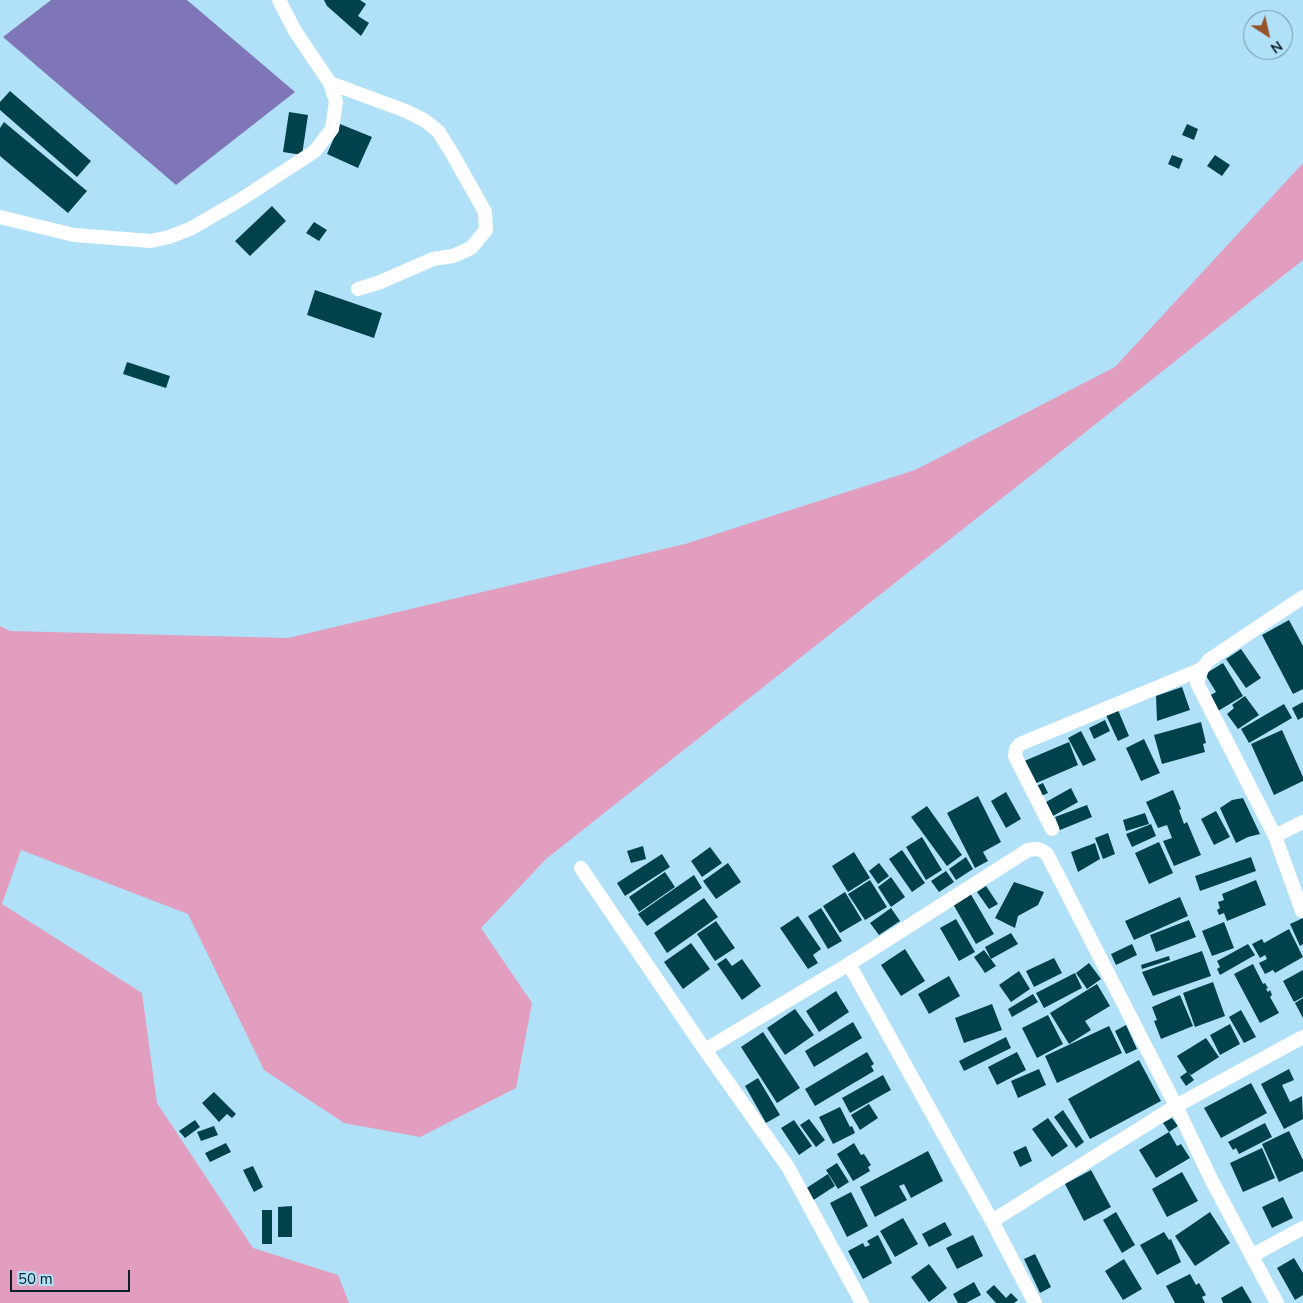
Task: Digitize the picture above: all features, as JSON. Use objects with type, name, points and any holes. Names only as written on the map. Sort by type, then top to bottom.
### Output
[{"type":"street","points":[[0,217],[74,236],[151,241],[190,229],[240,200],[315,151],[332,129],[336,102],[330,82],[295,31],[279,0]]},
{"type":"street","points":[[330,82],[406,111],[424,120],[438,132],[485,212],[486,230],[471,248],[453,256],[433,259],[378,283],[358,289]]},
{"type":"street","points":[[1302,911],[1275,836],[1196,682],[1209,660],[1303,597]]},
{"type":"street","points":[[1052,830],[1015,756],[1016,749],[1020,744],[1202,669]]},
{"type":"street","points":[[1275,836],[1303,822]]},
{"type":"street","points":[[706,1050],[849,964],[1028,850],[1035,848],[1041,850],[1047,854],[1176,1106],[1212,1181],[1277,1303]]},
{"type":"street","points":[[581,868],[788,1166],[862,1303]]},
{"type":"street","points":[[849,964],[992,1221],[1035,1303]]},
{"type":"street","points":[[992,1221],[1176,1106],[1303,1037]]},
{"type":"street","points":[[1253,1255],[1303,1228]]},
{"type":"shaded area","points":[[51,0],[187,0],[295,92],[176,185],[3,37]]},
{"type":"shaded area","points":[[1303,163],[1303,260],[546,859],[481,928],[532,1003],[516,1088],[420,1137],[344,1123],[264,1070],[188,914],[21,850],[2,904],[142,993],[157,1103],[253,1248],[338,1275],[349,1303],[0,1303],[0,626],[10,631],[288,638],[685,544],[915,470],[1115,367]]},
{"type":"building","points":[[324,0],[360,0],[366,4],[358,16],[369,23],[361,36],[327,6]]},
{"type":"building","points":[[10,91],[91,161],[77,177],[0,110],[0,102]]},
{"type":"building","points":[[289,112],[308,115],[302,155],[283,152]]},
{"type":"building","points":[[4,122],[87,191],[68,213],[0,156],[0,128]]},
{"type":"building","points":[[340,124],[372,137],[358,168],[327,154]]},
{"type":"building","points":[[1187,124],[1198,129],[1194,140],[1182,135]]},
{"type":"building","points":[[1172,155],[1183,159],[1179,169],[1168,164]]},
{"type":"building","points":[[1215,155],[1230,165],[1222,176],[1207,166]]},
{"type":"building","points":[[272,206],[286,221],[250,256],[235,241]]},
{"type":"building","points":[[314,222],[327,230],[319,241],[306,233]]},
{"type":"building","points":[[315,290],[382,313],[374,338],[307,315]]},
{"type":"building","points":[[127,362],[170,376],[166,388],[123,374]]},
{"type":"building","points":[[1289,620],[1303,646],[1303,689],[1293,694],[1262,635]]},
{"type":"building","points":[[1241,649],[1261,678],[1246,688],[1226,659]]},
{"type":"building","points":[[1223,663],[1243,696],[1218,711],[1209,696],[1216,692],[1205,674]]},
{"type":"building","points":[[1182,687],[1190,710],[1157,721],[1156,696]]},
{"type":"building","points":[[1245,696],[1259,715],[1238,729],[1227,714],[1234,708],[1232,705]]},
{"type":"building","points":[[1303,702],[1303,717],[1298,720],[1292,708]]},
{"type":"building","points":[[1284,704],[1292,718],[1249,743],[1241,729]]},
{"type":"building","points":[[1118,710],[1129,736],[1118,741],[1106,715]]},
{"type":"building","points":[[1105,720],[1110,731],[1094,739],[1089,728]]},
{"type":"building","points":[[1201,722],[1206,743],[1203,744],[1205,752],[1162,764],[1154,735]]},
{"type":"building","points":[[1282,730],[1303,777],[1303,781],[1274,795],[1251,744]]},
{"type":"building","points":[[1081,731],[1096,760],[1083,766],[1068,738]]},
{"type":"building","points":[[1144,739],[1160,773],[1141,781],[1126,748]]},
{"type":"building","points":[[1069,742],[1078,765],[1032,785],[1022,762]]},
{"type":"building","points":[[1043,783],[1048,793],[1041,796],[1036,786]]},
{"type":"building","points":[[1071,788],[1078,802],[1053,816],[1046,802]]},
{"type":"building","points":[[1173,790],[1181,809],[1179,810],[1184,824],[1187,822],[1201,855],[1174,866],[1163,841],[1172,838],[1167,825],[1158,828],[1146,802]]},
{"type":"building","points":[[1006,792],[1021,819],[1006,828],[991,801]]},
{"type":"building","points":[[978,796],[1001,842],[983,852],[988,861],[975,868],[947,813]]},
{"type":"building","points":[[1243,798],[1260,834],[1236,843],[1220,808],[1232,800]]},
{"type":"building","points":[[1087,805],[1092,817],[1060,830],[1055,817]]},
{"type":"building","points":[[927,806],[962,855],[947,866],[911,817]]},
{"type":"building","points":[[1216,811],[1230,837],[1214,845],[1201,819]]},
{"type":"building","points":[[1145,813],[1149,824],[1126,831],[1123,820]]},
{"type":"building","points":[[1151,824],[1156,836],[1132,847],[1126,834]]},
{"type":"building","points":[[1108,833],[1115,854],[1103,859],[1095,838]]},
{"type":"building","points":[[922,837],[942,870],[926,880],[906,847]]},
{"type":"building","points":[[1159,842],[1173,873],[1149,884],[1135,853]]},
{"type":"building","points":[[1095,843],[1100,859],[1078,872],[1071,852]]},
{"type":"building","points":[[643,846],[646,859],[631,863],[627,851]]},
{"type":"building","points":[[710,847],[722,863],[702,877],[691,861]]},
{"type":"building","points":[[902,850],[925,883],[912,892],[889,859]]},
{"type":"building","points":[[854,852],[870,878],[848,892],[832,866]]},
{"type":"building","points":[[662,854],[670,867],[625,896],[617,883]]},
{"type":"building","points":[[966,857],[973,869],[956,880],[949,869]]},
{"type":"building","points":[[1251,857],[1256,871],[1200,891],[1195,876]]},
{"type":"building","points":[[728,863],[741,882],[716,899],[703,881]]},
{"type":"building","points":[[879,863],[889,876],[878,884],[869,871]]},
{"type":"building","points":[[946,871],[954,882],[939,892],[931,881]]},
{"type":"building","points":[[665,872],[675,887],[639,912],[629,897]]},
{"type":"building","points":[[694,875],[702,888],[647,926],[638,914]]},
{"type":"building","points":[[891,877],[905,897],[891,907],[878,887]]},
{"type":"building","points":[[870,880],[887,907],[865,920],[848,894]]},
{"type":"building","points":[[1256,880],[1266,905],[1227,921],[1224,913],[1219,915],[1217,910],[1220,908],[1218,902],[1224,900],[1222,894]]},
{"type":"building","points":[[1014,882],[1044,892],[1038,905],[1018,916],[1015,928],[995,918]]},
{"type":"building","points":[[986,886],[998,904],[989,909],[977,892]]},
{"type":"building","points":[[845,892],[862,920],[840,933],[823,906]]},
{"type":"building","points":[[970,893],[994,934],[976,944],[953,904]]},
{"type":"building","points":[[1180,897],[1188,916],[1134,940],[1125,921]]},
{"type":"building","points":[[704,898],[718,917],[667,953],[654,933]]},
{"type":"building","points":[[821,908],[842,941],[828,949],[808,916]]},
{"type":"building","points":[[891,908],[900,921],[879,935],[870,923]]},
{"type":"building","points":[[798,916],[821,949],[813,955],[818,963],[808,969],[780,928]]},
{"type":"building","points":[[1303,918],[1303,944],[1300,946],[1290,924]]},
{"type":"building","points":[[956,919],[975,952],[959,961],[940,928]]},
{"type":"building","points":[[1189,920],[1196,937],[1156,952],[1150,935]]},
{"type":"building","points":[[716,921],[735,948],[715,961],[697,934]]},
{"type":"building","points":[[1224,922],[1234,948],[1212,956],[1202,931]]},
{"type":"building","points":[[1289,929],[1303,957],[1275,973],[1273,970],[1265,974],[1259,963],[1267,959],[1265,955],[1260,958],[1252,944],[1262,939],[1264,943]]},
{"type":"building","points":[[1011,933],[1018,944],[991,959],[985,947]]},
{"type":"building","points":[[691,943],[710,969],[683,989],[664,962]]},
{"type":"building","points":[[1132,944],[1137,955],[1116,965],[1111,954]]},
{"type":"building","points":[[1248,944],[1255,955],[1220,975],[1217,969],[1220,967],[1217,961]]},
{"type":"building","points":[[905,949],[925,981],[901,996],[881,965]]},
{"type":"building","points":[[984,950],[996,966],[985,973],[974,957]]},
{"type":"building","points":[[1202,951],[1211,976],[1153,996],[1142,972]]},
{"type":"building","points":[[1169,956],[1170,960],[1142,969],[1141,965]]},
{"type":"building","points":[[726,958],[732,966],[742,959],[761,986],[742,1000],[717,964]]},
{"type":"building","points":[[1054,958],[1062,973],[1034,987],[1026,971]]},
{"type":"building","points":[[1089,963],[1101,979],[1087,989],[1076,973]]},
{"type":"building","points":[[1253,964],[1263,984],[1265,983],[1268,988],[1266,989],[1268,992],[1270,990],[1272,995],[1270,997],[1279,1013],[1260,1023],[1234,974]]},
{"type":"building","points":[[1303,970],[1303,997],[1294,1002],[1283,981]]},
{"type":"building","points":[[1019,971],[1030,989],[1011,1002],[999,985]]},
{"type":"building","points":[[1075,973],[1082,988],[1044,1008],[1036,993]]},
{"type":"building","points":[[949,976],[960,996],[929,1014],[918,994]]},
{"type":"building","points":[[1213,982],[1225,1016],[1195,1027],[1183,993]]},
{"type":"building","points":[[1097,984],[1110,1006],[1085,1021],[1091,1030],[1069,1044],[1050,1013]]},
{"type":"building","points":[[836,991],[849,1012],[819,1032],[806,1011]]},
{"type":"building","points":[[1033,994],[1038,1002],[1012,1017],[1008,1009]]},
{"type":"building","points":[[1180,995],[1193,1026],[1161,1039],[1154,1021],[1157,1020],[1152,1007]]},
{"type":"building","points":[[1303,998],[1303,1018],[1295,1003]]},
{"type":"building","points":[[992,1004],[1002,1030],[964,1043],[955,1018]]},
{"type":"building","points":[[795,1009],[814,1035],[785,1055],[767,1028]]},
{"type":"building","points":[[1241,1010],[1256,1037],[1244,1043],[1229,1017]]},
{"type":"building","points":[[1048,1015],[1063,1044],[1037,1058],[1022,1028]]},
{"type":"building","points":[[853,1022],[862,1038],[814,1067],[805,1051]]},
{"type":"building","points":[[1230,1024],[1240,1044],[1220,1055],[1210,1035]]},
{"type":"building","points":[[1126,1025],[1137,1049],[1126,1054],[1115,1031]]},
{"type":"building","points":[[1109,1026],[1122,1053],[1057,1083],[1045,1056]]},
{"type":"building","points":[[763,1032],[800,1088],[777,1103],[741,1047]]},
{"type":"building","points":[[1006,1037],[1011,1048],[964,1071],[959,1061]]},
{"type":"building","points":[[1206,1038],[1219,1057],[1191,1075],[1188,1072],[1194,1080],[1186,1086],[1180,1077],[1187,1072],[1177,1056]]},
{"type":"building","points":[[867,1052],[874,1064],[871,1066],[874,1071],[815,1106],[805,1089]]},
{"type":"building","points":[[1017,1052],[1026,1070],[997,1085],[988,1067]]},
{"type":"building","points":[[1139,1060],[1161,1101],[1090,1139],[1068,1099]]},
{"type":"building","points":[[1039,1069],[1046,1085],[1018,1098],[1011,1081]]},
{"type":"building","points":[[1289,1069],[1294,1080],[1282,1085],[1290,1102],[1302,1096],[1303,1119],[1284,1129],[1261,1084]]},
{"type":"building","points":[[883,1075],[891,1090],[850,1113],[842,1098]]},
{"type":"building","points":[[758,1078],[780,1115],[766,1123],[745,1086]]},
{"type":"building","points":[[1251,1083],[1267,1113],[1221,1138],[1204,1108]]},
{"type":"building","points":[[214,1092],[236,1114],[232,1118],[227,1114],[219,1122],[202,1103]]},
{"type":"building","points":[[869,1104],[878,1118],[860,1130],[851,1115]]},
{"type":"building","points":[[840,1107],[855,1133],[833,1144],[819,1117]]},
{"type":"building","points":[[1063,1110],[1084,1142],[1076,1148],[1054,1117]]},
{"type":"building","points":[[1048,1118],[1068,1146],[1052,1157],[1032,1129]]},
{"type":"building","points":[[1172,1118],[1178,1126],[1169,1132],[1163,1123]]},
{"type":"building","points":[[809,1119],[825,1140],[816,1147],[800,1125]]},
{"type":"building","points":[[195,1120],[200,1127],[185,1138],[179,1131]]},
{"type":"building","points":[[794,1120],[812,1146],[799,1155],[781,1128]]},
{"type":"building","points":[[1265,1123],[1272,1137],[1239,1154],[1236,1148],[1233,1150],[1228,1142]]},
{"type":"building","points":[[214,1126],[218,1135],[201,1141],[197,1132]]},
{"type":"building","points":[[1289,1131],[1303,1160],[1303,1171],[1279,1182],[1262,1144]]},
{"type":"building","points":[[1169,1132],[1177,1146],[1181,1144],[1190,1158],[1156,1178],[1139,1150]]},
{"type":"building","points":[[226,1143],[231,1152],[210,1162],[205,1153]]},
{"type":"building","points":[[854,1143],[861,1155],[864,1154],[871,1165],[868,1167],[870,1171],[853,1181],[837,1154]]},
{"type":"building","points":[[1026,1146],[1032,1161],[1020,1167],[1013,1152]]},
{"type":"building","points":[[1262,1148],[1275,1178],[1243,1192],[1230,1163]]},
{"type":"building","points":[[928,1151],[943,1181],[911,1198],[904,1184],[899,1186],[907,1200],[875,1217],[860,1187]]},
{"type":"building","points":[[837,1163],[849,1182],[838,1189],[826,1170]]},
{"type":"building","points":[[253,1166],[263,1187],[254,1192],[243,1170]]},
{"type":"building","points":[[1091,1170],[1111,1207],[1084,1221],[1065,1184]]},
{"type":"building","points":[[1182,1172],[1198,1201],[1167,1217],[1152,1189]]},
{"type":"building","points":[[828,1174],[835,1186],[812,1201],[805,1189]]},
{"type":"building","points":[[851,1192],[868,1226],[847,1237],[830,1203]]},
{"type":"building","points":[[1283,1197],[1293,1218],[1272,1228],[1262,1207]]},
{"type":"building","points":[[292,1206],[292,1237],[278,1237],[278,1207]]},
{"type":"building","points":[[262,1210],[272,1210],[272,1244],[262,1244]]},
{"type":"building","points":[[1116,1212],[1135,1245],[1122,1253],[1103,1220]]},
{"type":"building","points":[[1210,1212],[1230,1243],[1195,1266],[1175,1236]]},
{"type":"building","points":[[903,1218],[918,1244],[895,1257],[880,1231]]},
{"type":"building","points":[[945,1222],[952,1235],[929,1247],[922,1234]]},
{"type":"building","points":[[1164,1232],[1169,1240],[1171,1239],[1181,1262],[1157,1275],[1140,1245]]},
{"type":"building","points":[[878,1235],[892,1263],[863,1279],[848,1251],[863,1243],[865,1247],[870,1245],[867,1241]]},
{"type":"building","points":[[973,1235],[983,1256],[957,1269],[946,1248]]},
{"type":"building","points":[[1035,1254],[1051,1287],[1040,1293],[1024,1259]]},
{"type":"building","points":[[1294,1258],[1303,1273],[1303,1295],[1295,1300],[1277,1268]]},
{"type":"building","points":[[1124,1259],[1142,1289],[1123,1300],[1105,1271]]},
{"type":"building","points":[[929,1264],[947,1288],[929,1302],[911,1277]]},
{"type":"building","points":[[1190,1274],[1196,1285],[1199,1283],[1206,1295],[1202,1297],[1205,1303],[1175,1303],[1166,1286]]},
{"type":"building","points":[[974,1282],[981,1295],[966,1303],[958,1303],[953,1294]]},
{"type":"building","points":[[994,1285],[1006,1298],[1011,1293],[1018,1300],[1014,1303],[996,1303],[986,1292]]},
{"type":"building","points":[[1242,1286],[1252,1303],[1223,1303],[1221,1298]]}]
